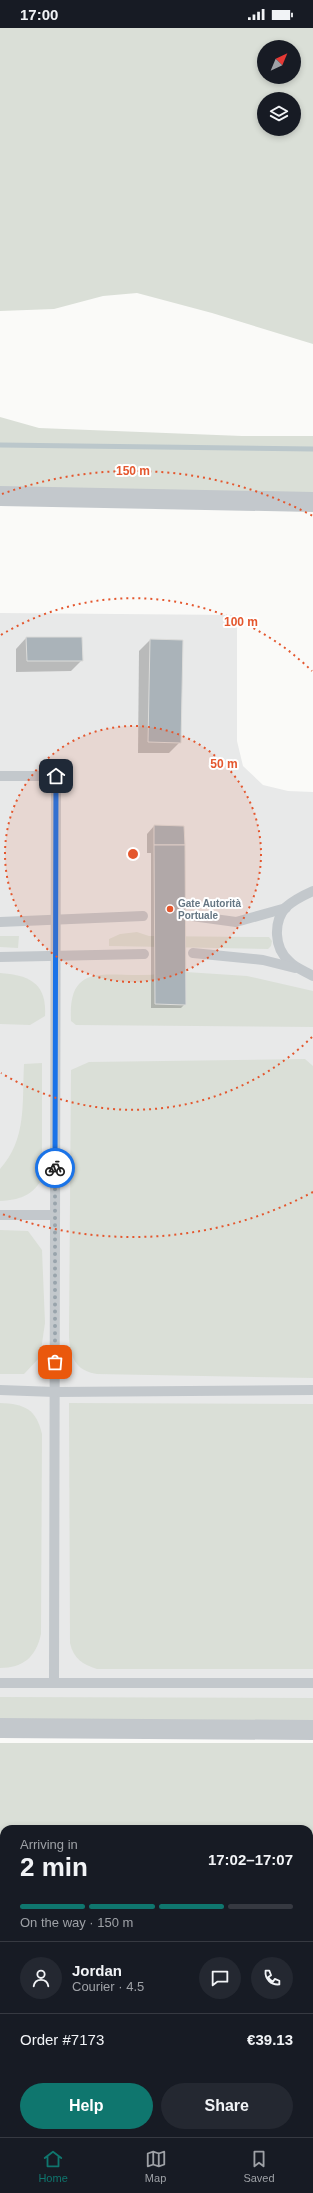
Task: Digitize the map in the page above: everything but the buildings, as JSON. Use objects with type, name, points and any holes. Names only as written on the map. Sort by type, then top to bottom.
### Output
[{"type":"street","points":[[0,496],[313,502]]},
{"type":"street","points":[[0,1728],[313,1730]]},
{"type":"lane","points":[[0,776],[56,776],[54,1683]]},
{"type":"lane","points":[[313,891],[292,902],[286,908],[278,921],[276,934],[278,944],[288,961],[313,976]]},
{"type":"lane","points":[[192,916],[236,922],[286,908]]},
{"type":"lane","points":[[0,922],[142,916]]},
{"type":"lane","points":[[193,953],[263,960],[302,970]]},
{"type":"lane","points":[[0,957],[144,954]]},
{"type":"lane","points":[[0,1215],[55,1215]]},
{"type":"lane","points":[[0,1390],[55,1392],[313,1390]]},
{"type":"lane","points":[[0,1683],[313,1683]]},
{"type":"shaded area","points":[[0,28],[313,28],[313,344],[212,313],[137,293],[103,296],[54,309],[0,311]]},
{"type":"shaded area","points":[[0,417],[39,428],[242,436],[313,436],[313,493],[0,487]]},
{"type":"shaded area","points":[[0,613],[237,615],[237,741],[243,766],[263,785],[288,791],[313,792],[313,1715],[0,1712]]},
{"type":"shaded area","points":[[137,932],[149,936],[269,937],[272,941],[271,946],[268,949],[109,946],[109,939],[120,934]]},
{"type":"shaded area","points":[[0,936],[19,936],[18,948],[0,947]]},
{"type":"shaded area","points":[[186,972],[247,976],[313,991],[313,1027],[76,1025],[71,1021],[71,1003],[75,991],[81,982],[89,977],[111,974],[145,975]]},
{"type":"shaded area","points":[[0,973],[20,976],[34,983],[39,988],[43,996],[45,1016],[30,1025],[0,1024]]},
{"type":"shaded area","points":[[305,1059],[313,1066],[313,1378],[97,1374],[83,1370],[72,1356],[69,1336],[71,1070],[89,1062]]},
{"type":"shaded area","points":[[42,1063],[42,1179],[34,1189],[24,1196],[13,1200],[0,1201],[0,1169],[9,1157],[19,1133],[23,1106],[24,1064]]},
{"type":"shaded area","points":[[0,1230],[28,1231],[42,1250],[45,1323],[40,1357],[24,1374],[0,1374]]},
{"type":"shaded area","points":[[0,1403],[23,1407],[33,1413],[42,1434],[41,1634],[36,1649],[27,1660],[15,1666],[0,1668]]},
{"type":"shaded area","points":[[69,1403],[313,1404],[313,1669],[97,1669],[83,1663],[76,1657],[70,1643]]},
{"type":"shaded area","points":[[0,1697],[313,1698],[313,1722],[0,1719]]},
{"type":"shaded area","points":[[0,1743],[313,1743],[313,1825],[0,1825]]},
{"type":"waterway","points":[[0,445],[313,449]]},
{"type":"way so far","points":[[55,1168],[55,1362]]},
{"type":"place","name":"Gate Autorità Portuale","points":[[170,909]]},
{"type":"route","points":[[55,1168],[56,776]]}]
